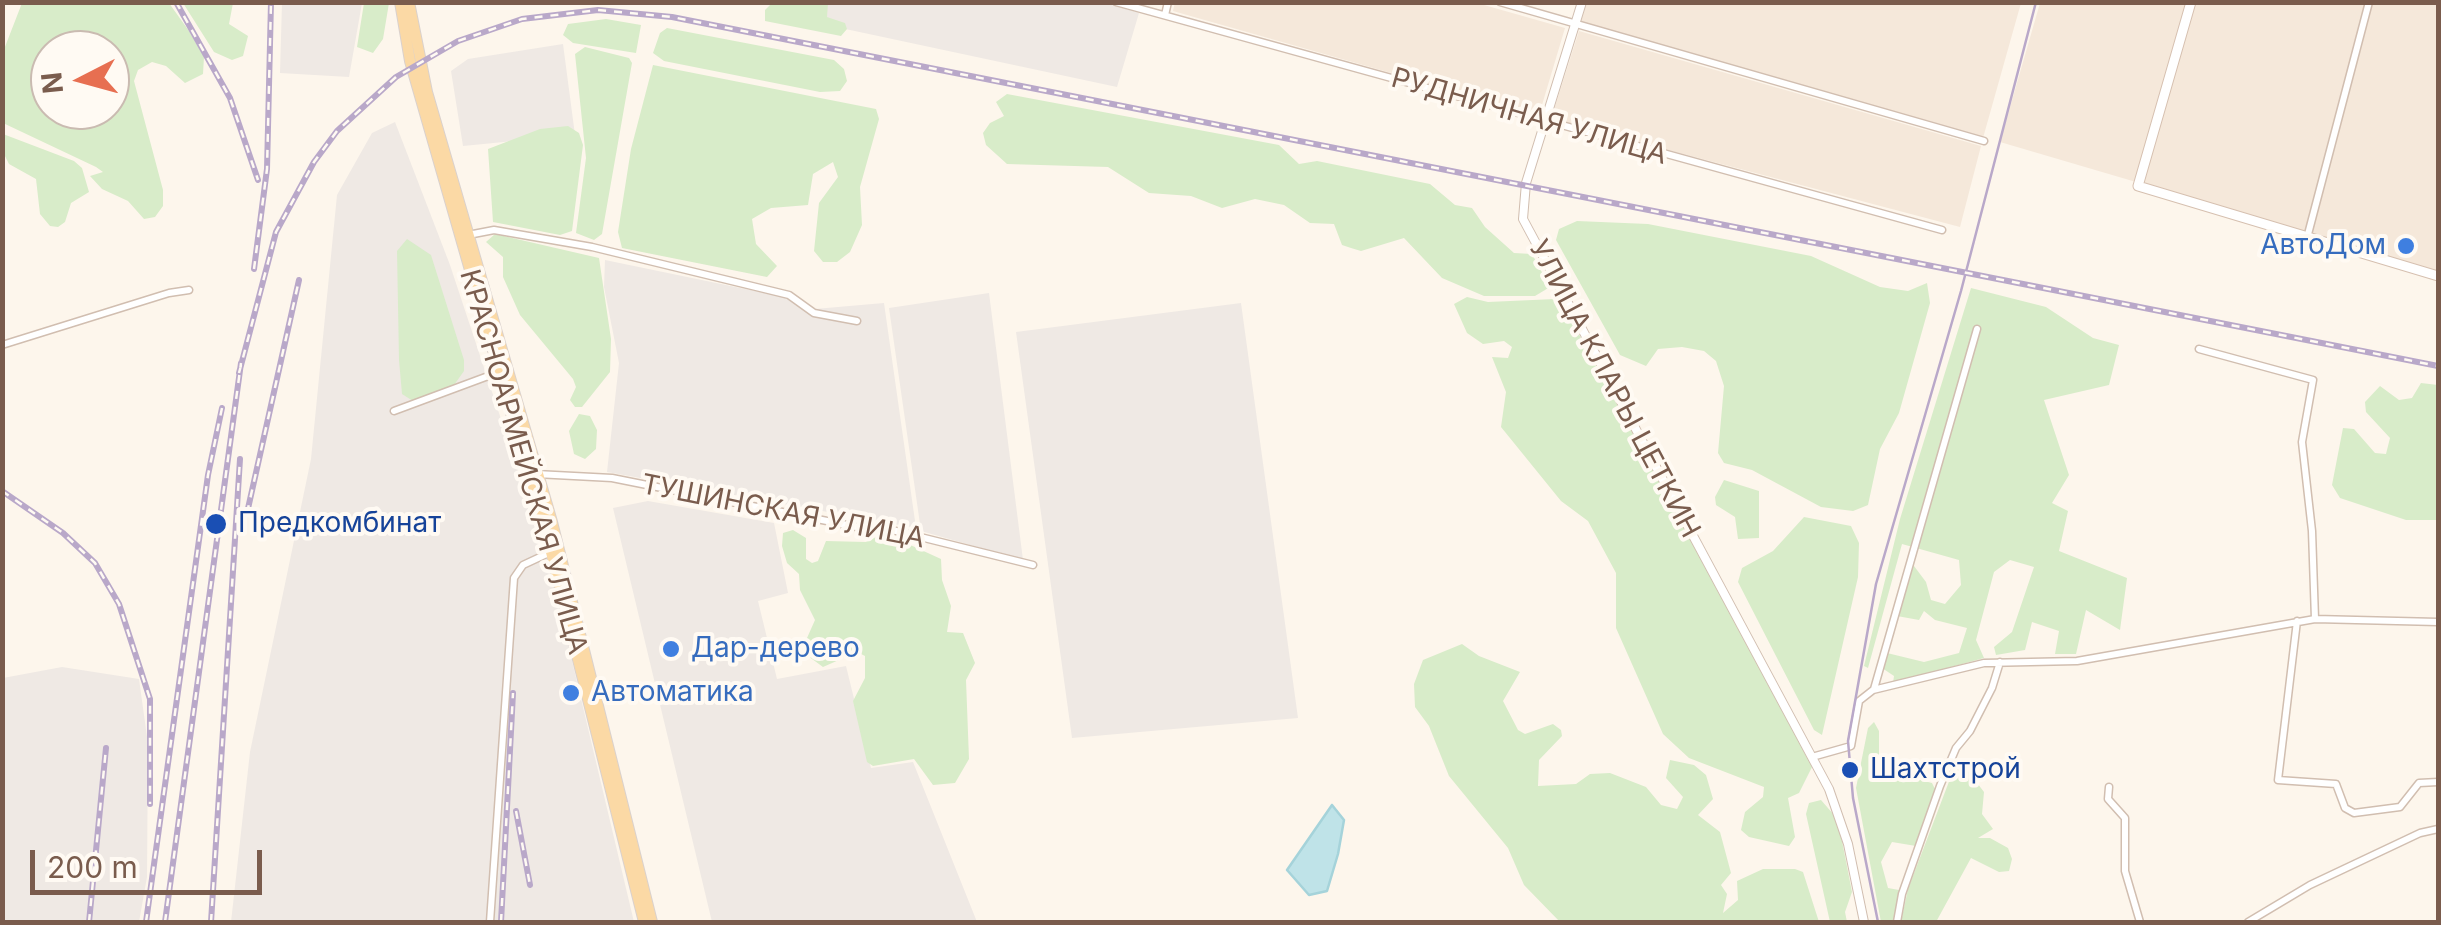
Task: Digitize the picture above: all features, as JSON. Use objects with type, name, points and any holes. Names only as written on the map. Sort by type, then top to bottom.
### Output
[{"type":"main road","name":"КРАСНОАРМЕЙСКАЯ УЛИЦА","points":[[400,2],[410,62],[499,372],[534,474]]},
{"type":"main road","name":"КРАСНОАРМЕЙСКАЯ УЛИЦА","points":[[409,2],[427,92],[555,551],[652,922]]},
{"type":"main road","points":[[2192,2],[2138,186],[2438,276]]},
{"type":"main road","name":"КРАСНОАРМЕЙСКАЯ УЛИЦА","points":[[555,551],[644,922]]},
{"type":"street","name":"РУДНИЧНАЯ УЛИЦА","points":[[1116,2],[1942,230]]},
{"type":"street","points":[[1165,15],[1168,2]]},
{"type":"street","points":[[1500,2],[1984,141]]},
{"type":"street","name":"УЛИЦА КЛАРЫ ЦЕТКИН","points":[[1582,2],[1522,199],[1526,226],[1812,758],[1841,818],[1864,922]]},
{"type":"street","points":[[2306,239],[2368,2]]},
{"type":"street","points":[[468,235],[494,230],[592,246],[789,294],[814,313],[857,321]]},
{"type":"street","points":[[2,345],[168,293],[189,290]]},
{"type":"street","points":[[1874,690],[1978,330]]},
{"type":"street","points":[[2199,350],[2313,380],[2302,442],[2312,531],[2315,619]]},
{"type":"street","points":[[394,411],[499,372]]},
{"type":"street","name":"ТУШИНСКАЯ УЛИЦА","points":[[534,474],[612,478],[862,528],[884,528],[1033,566]]},
{"type":"street","points":[[490,922],[514,578],[523,565],[555,551]]},
{"type":"street","points":[[1812,758],[1850,746],[1859,701],[1874,690],[2000,662],[2076,661],[2315,619],[2438,622]]},
{"type":"street","points":[[2298,621],[2278,780],[2336,784],[2345,808],[2354,813],[2400,807],[2419,783],[2438,782]]},
{"type":"street","points":[[1897,922],[1902,894],[1940,786],[1956,748],[1970,731],[1992,688],[2000,662]]},
{"type":"street","points":[[2109,787],[2108,798],[2125,818],[2125,871],[2140,922]]},
{"type":"street","points":[[2248,922],[2310,885],[2420,833],[2438,829]]},
{"type":"shaded area","points":[[827,2],[1104,2],[1139,13],[1117,87],[822,24]]},
{"type":"shaded area","points":[[1175,2],[1477,3],[1565,28],[1539,115],[1173,11]]},
{"type":"shaded area","points":[[1586,2],[2021,3],[1983,138],[1580,22]]},
{"type":"shaded area","points":[[282,3],[362,3],[349,77],[280,73]]},
{"type":"shaded area","points":[[2040,3],[2188,3],[2136,182],[2000,142]]},
{"type":"shaded area","points":[[2195,3],[2365,3],[2305,235],[2143,184]]},
{"type":"shaded area","points":[[2372,3],[2438,3],[2438,273],[2309,238]]},
{"type":"shaded area","points":[[1579,31],[1981,146],[1960,227],[1551,119]]},
{"type":"shaded area","points":[[563,44],[575,135],[463,146],[451,71],[468,59]]},
{"type":"shaded area","points":[[395,122],[450,265],[549,564],[634,922],[231,922],[250,752],[311,459],[337,195],[372,133]]},
{"type":"shaded area","points":[[605,260],[779,296],[815,309],[884,303],[916,528],[607,472],[619,363],[604,287]]},
{"type":"shaded area","points":[[989,293],[1023,560],[921,531],[889,308]]},
{"type":"shaded area","points":[[1241,303],[1298,718],[1072,738],[1016,332]]},
{"type":"shaded area","points":[[648,501],[774,523],[788,593],[758,601],[777,679],[846,666],[871,768],[913,762],[977,922],[712,922],[613,508]]},
{"type":"shaded area","points":[[62,667],[139,679],[148,744],[147,877],[139,922],[3,922],[3,678]]},
{"type":"green space","points":[[22,3],[169,3],[204,57],[203,74],[185,83],[166,66],[152,62],[138,70],[134,81],[163,190],[163,206],[155,217],[144,219],[128,201],[102,189],[90,176],[103,172],[96,167],[3,123],[3,52]]},
{"type":"green space","points":[[183,3],[233,3],[229,24],[248,36],[243,56],[232,60],[214,52]]},
{"type":"green space","points":[[364,3],[389,3],[383,39],[373,53],[357,47]]},
{"type":"green space","points":[[772,3],[828,3],[827,17],[845,23],[847,29],[841,36],[765,21],[765,10]]},
{"type":"green space","points":[[606,19],[641,25],[636,53],[573,43],[563,35],[568,24]]},
{"type":"green space","points":[[667,28],[834,60],[844,69],[847,81],[840,91],[820,92],[664,61],[653,53],[660,33]]},
{"type":"green space","points":[[585,47],[629,58],[632,63],[602,234],[594,240],[576,233],[586,158],[575,54]]},
{"type":"green space","points":[[653,65],[876,109],[879,119],[860,187],[862,225],[850,252],[837,262],[823,262],[814,251],[819,203],[838,177],[833,162],[813,174],[808,205],[771,208],[752,219],[756,244],[777,266],[767,277],[622,248],[618,232],[631,149]]},
{"type":"green space","points":[[1007,94],[1279,145],[1299,164],[1317,161],[1430,184],[1455,205],[1472,208],[1485,227],[1514,253],[1532,254],[1550,287],[1535,296],[1484,296],[1442,278],[1404,238],[1361,251],[1342,245],[1334,224],[1310,223],[1284,205],[1255,199],[1222,208],[1191,196],[1149,193],[1108,167],[1007,164],[986,145],[983,133],[990,123],[1004,116],[996,102]]},
{"type":"green space","points":[[568,126],[579,133],[583,145],[572,231],[560,235],[493,222],[488,149],[540,129]]},
{"type":"green space","points":[[3,134],[74,161],[82,168],[89,192],[71,203],[65,222],[58,227],[50,226],[40,214],[36,179],[9,164],[3,152]]},
{"type":"green space","points":[[1577,221],[1648,224],[1811,256],[1880,287],[1908,291],[1927,283],[1930,303],[1899,413],[1880,449],[1868,505],[1853,511],[1821,507],[1752,470],[1724,463],[1718,453],[1724,386],[1716,361],[1704,351],[1682,347],[1658,349],[1646,366],[1620,355],[1556,240],[1559,229]]},
{"type":"green space","points":[[495,234],[599,258],[611,339],[610,372],[582,407],[575,407],[570,400],[576,387],[573,379],[520,315],[503,277],[503,257],[486,242]]},
{"type":"green space","points":[[407,239],[431,255],[464,360],[464,371],[454,385],[413,401],[402,394],[399,360],[397,251]]},
{"type":"green space","points":[[1971,288],[2046,307],[2093,338],[2119,345],[2109,385],[2044,400],[2069,475],[2052,503],[2068,511],[2059,551],[2127,578],[2120,630],[2086,610],[2076,654],[2055,654],[2059,631],[2032,622],[2025,650],[1996,655],[1994,647],[2012,632],[2034,567],[2010,560],[1994,572],[1976,640],[1984,658],[1893,683],[1894,676],[1882,668],[1887,653],[1924,662],[1959,653],[1967,628],[1935,620],[1924,611],[1919,620],[1897,616],[1911,562],[1926,582],[1931,600],[1945,604],[1961,585],[1959,560],[1902,544],[1868,668],[1864,666],[1900,519]]},
{"type":"green space","points":[[1467,297],[1488,302],[1555,299],[1562,303],[1813,765],[1799,793],[1788,798],[1795,837],[1789,846],[1749,837],[1741,830],[1745,812],[1763,797],[1764,787],[1689,758],[1663,734],[1616,628],[1616,573],[1588,521],[1561,501],[1501,427],[1506,392],[1492,357],[1508,358],[1512,347],[1504,341],[1483,344],[1467,333],[1454,304]]},
{"type":"green space","points":[[2421,383],[2438,385],[2438,520],[2406,520],[2340,498],[2332,485],[2343,428],[2354,429],[2375,453],[2386,454],[2390,438],[2366,412],[2365,402],[2380,386],[2399,400],[2412,398]]},
{"type":"green space","points":[[579,414],[590,416],[597,430],[596,449],[585,459],[574,454],[569,431]]},
{"type":"green space","points":[[1724,480],[1759,491],[1759,538],[1738,539],[1735,517],[1716,505],[1715,497]]},
{"type":"green space","points":[[1804,517],[1851,526],[1859,543],[1858,577],[1822,735],[1814,730],[1738,582],[1742,568],[1773,551]]},
{"type":"green space","points":[[793,530],[806,538],[806,559],[812,563],[818,561],[826,541],[866,542],[884,533],[941,559],[942,580],[951,606],[947,632],[963,633],[975,663],[966,680],[969,759],[955,783],[933,785],[914,759],[873,766],[867,762],[853,701],[865,678],[865,656],[857,652],[823,667],[808,656],[807,638],[815,620],[800,590],[799,574],[787,563],[782,546],[783,533]]},
{"type":"green space","points":[[1462,644],[1479,656],[1520,672],[1503,701],[1518,730],[1525,734],[1553,724],[1561,730],[1562,736],[1539,760],[1538,786],[1576,784],[1590,774],[1610,773],[1646,787],[1661,805],[1677,809],[1683,797],[1666,778],[1670,760],[1694,765],[1706,775],[1713,799],[1698,815],[1720,832],[1731,873],[1721,885],[1727,894],[1723,913],[1738,900],[1737,881],[1763,869],[1795,869],[1803,872],[1819,922],[1560,922],[1524,885],[1508,848],[1449,776],[1429,726],[1415,707],[1414,684],[1423,660]]},
{"type":"green space","points":[[1874,722],[1879,731],[1879,769],[1932,783],[1935,789],[1916,846],[1892,842],[1881,862],[1888,888],[1899,890],[1894,922],[1881,922],[1856,788],[1868,728]]},
{"type":"green space","points":[[1958,758],[1984,792],[1982,814],[1993,829],[1978,838],[1990,838],[2008,848],[2012,859],[2009,871],[1999,872],[1971,858],[1936,922],[1901,922],[1908,889]]},
{"type":"green space","points":[[1821,800],[1834,815],[1842,841],[1852,892],[1845,912],[1847,922],[1830,922],[1806,814],[1809,803]]},
{"type":"water","points":[[1332,805],[1344,820],[1338,854],[1327,891],[1309,895],[1287,870]]},
{"type":"tram line","points":[[1878,922],[1853,798],[1848,741],[1876,584],[1961,291],[2036,2]]},
{"type":"railway","points":[[176,2],[230,98],[258,180]]},
{"type":"railway","points":[[254,269],[267,169],[271,2]]},
{"type":"railway","points":[[239,373],[276,232],[314,162],[337,131],[396,77],[458,41],[522,19],[598,10],[672,17],[2438,366]]},
{"type":"railway","points":[[247,513],[299,280]]},
{"type":"railway","points":[[165,922],[241,363]]},
{"type":"railway","points":[[146,922],[208,475],[222,408]]},
{"type":"railway","points":[[211,922],[240,459]]},
{"type":"railway","points":[[2,491],[63,533],[95,563],[119,604],[150,699],[150,804]]},
{"type":"railway","points":[[501,922],[513,693]]},
{"type":"railway","points":[[89,922],[106,748]]},
{"type":"railway","points":[[516,811],[530,885]]},
{"type":"place","name":"АвтоДом","points":[[2406,246]]},
{"type":"place","name":"Предкомбинат","points":[[216,524]]},
{"type":"place","name":"Дар-дерево","points":[[671,649]]},
{"type":"place","name":"Автоматика","points":[[571,693]]},
{"type":"place","name":"Шахтстрой","points":[[1850,770]]}]
